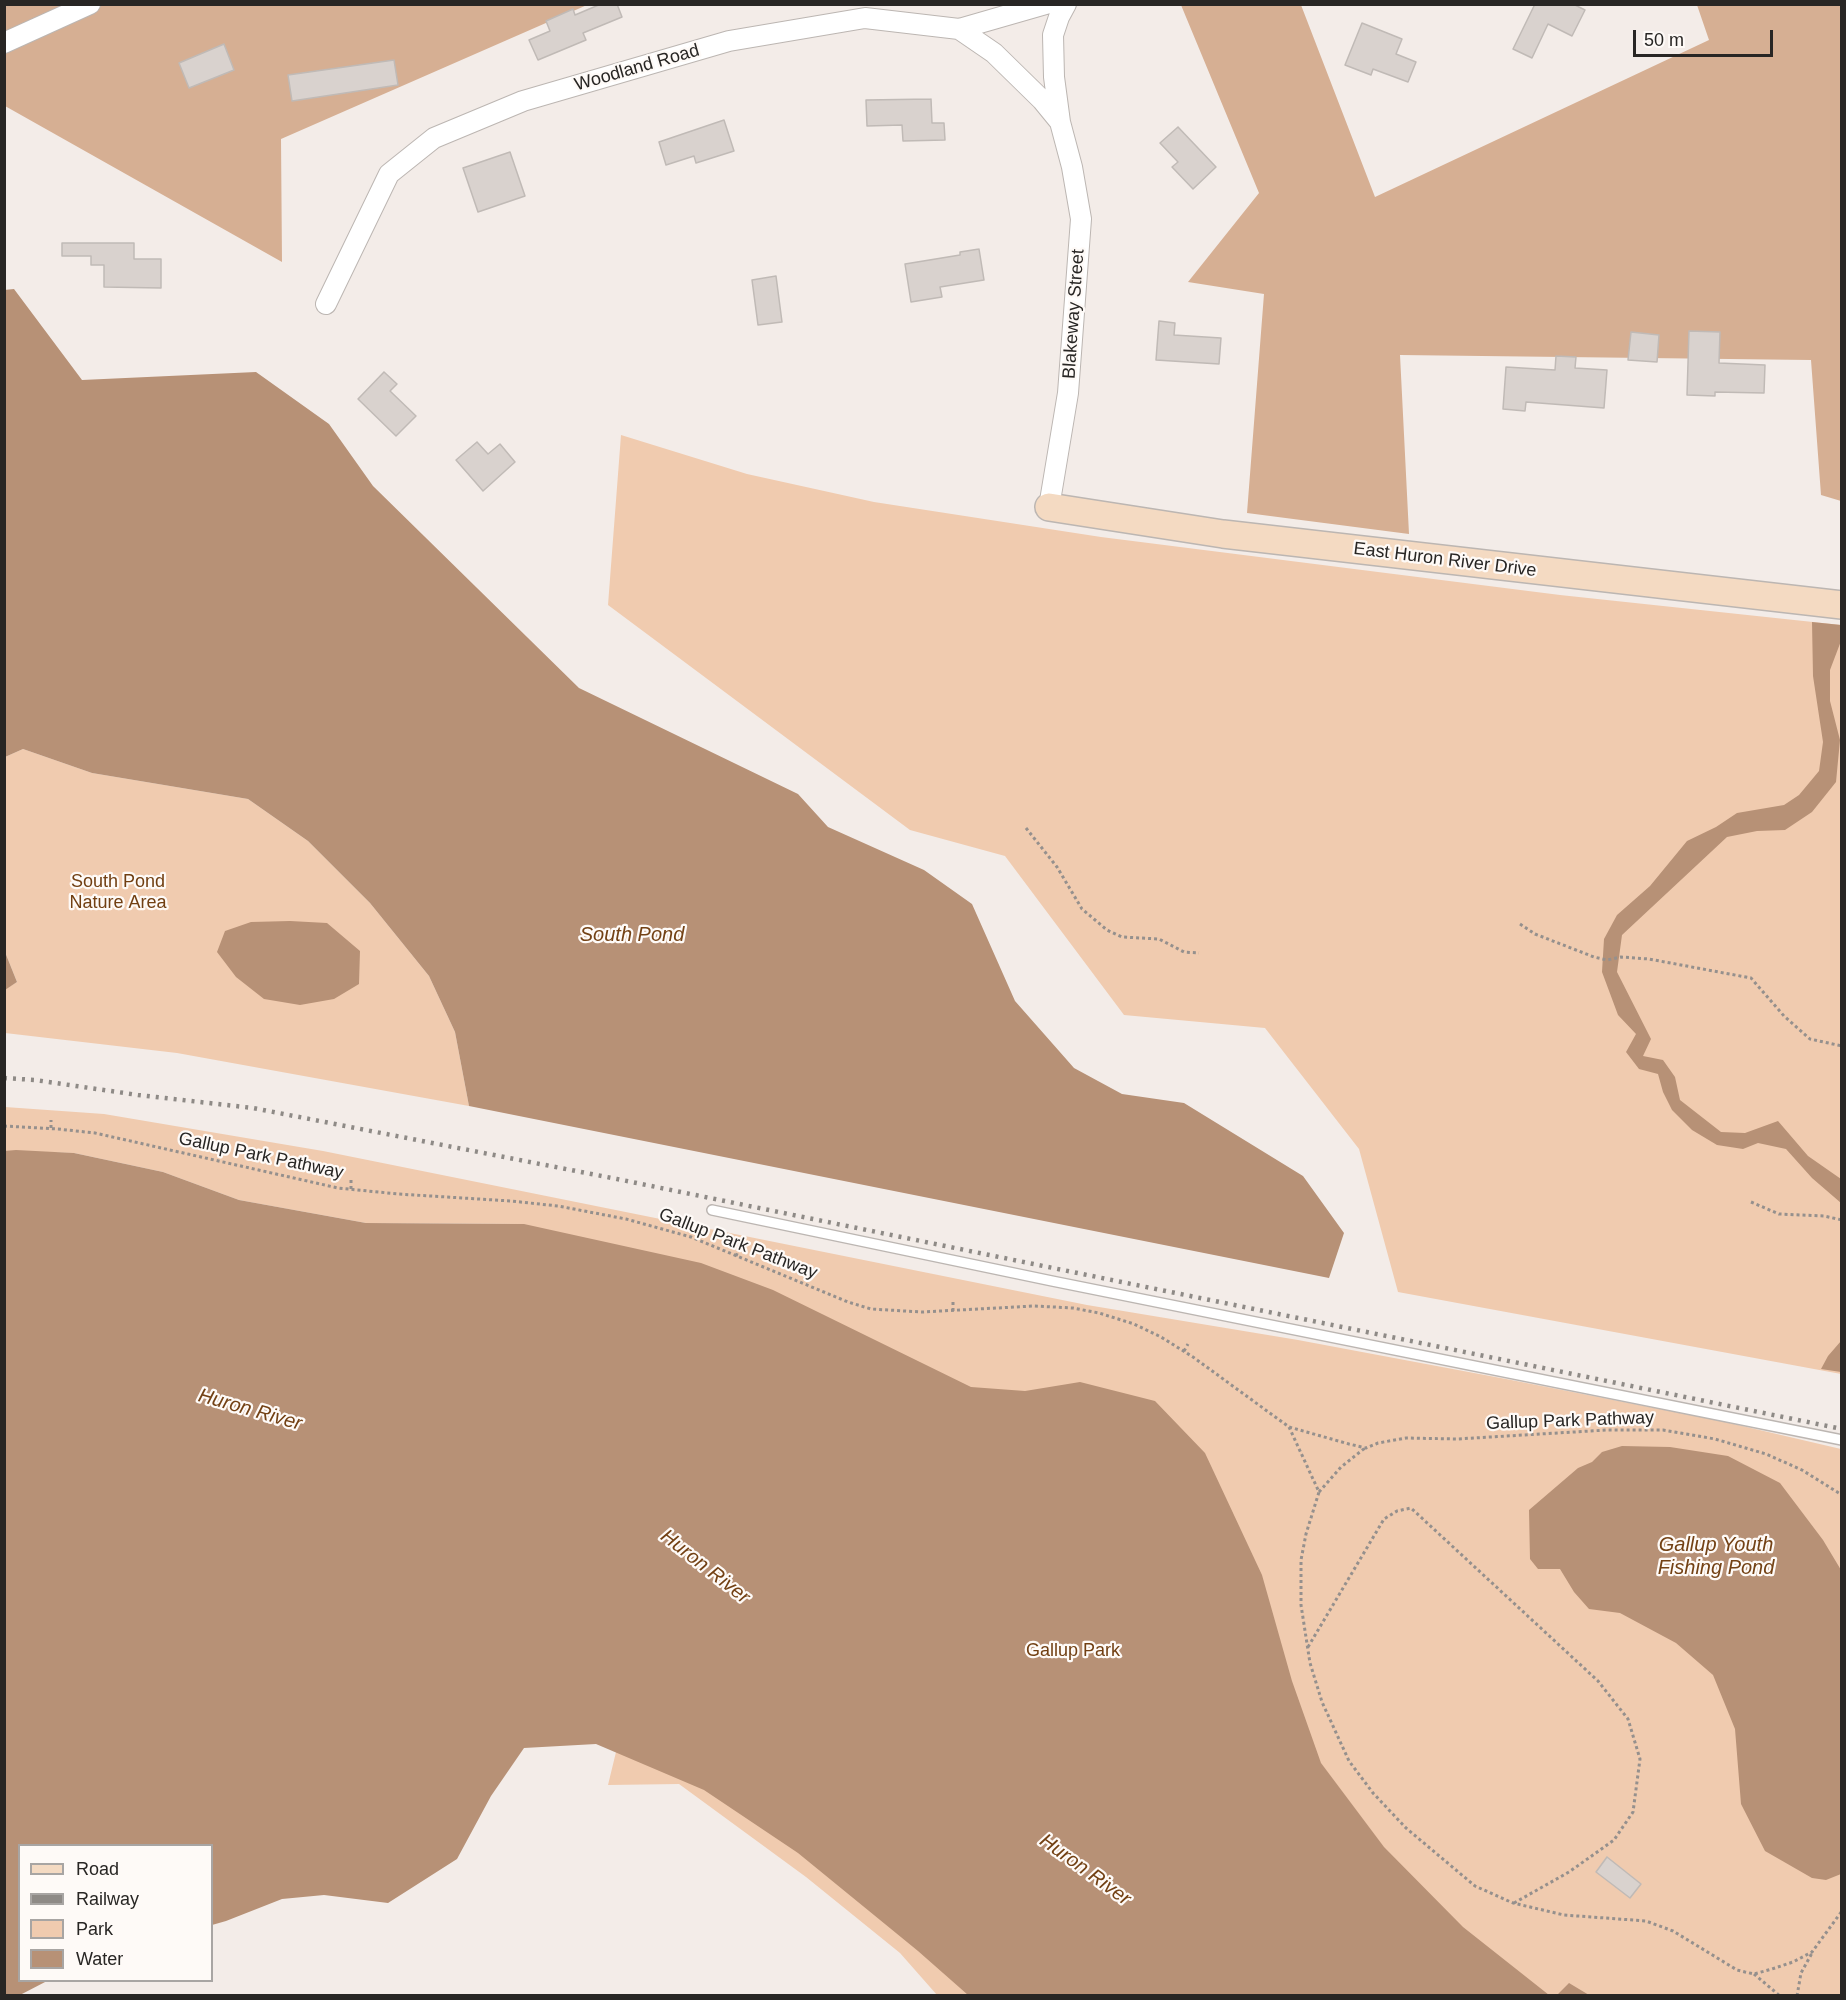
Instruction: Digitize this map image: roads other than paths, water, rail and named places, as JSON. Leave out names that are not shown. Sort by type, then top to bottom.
[{"type":"main road","name":"East Huron River Drive","points":[[1049,507],[1223,534],[1842,605]]},
{"type":"street","points":[[4,43],[90,4]]},
{"type":"street","name":"Woodland Road","points":[[326,304],[389,174],[434,138],[522,102],[729,41],[865,18],[959,29],[1046,4]]},
{"type":"street","name":"Blakeway Street","points":[[1049,507],[1068,393],[1081,219],[1072,167],[1060,122],[1054,77],[1053,35],[1066,4]]},
{"type":"street","name":"Blakeway Street","points":[[959,29],[994,52],[1042,100],[1060,122]]},
{"type":"lane","points":[[712,1210],[1842,1440]]},
{"type":"water","name":"South Pond","points":[[14,289],[82,380],[256,372],[329,424],[373,486],[579,688],[798,794],[828,827],[924,870],[972,904],[1015,1001],[1074,1068],[1122,1094],[1184,1103],[1303,1176],[1344,1233],[1329,1278],[469,1106],[455,1032],[429,976],[370,903],[308,841],[248,799],[92,773],[23,749],[5,757],[4,290]]},
{"type":"water","points":[[1812,622],[1841,625],[1841,641],[1830,670],[1830,701],[1840,740],[1836,782],[1812,812],[1785,830],[1757,831],[1727,837],[1622,935],[1617,972],[1651,1039],[1643,1056],[1663,1060],[1675,1077],[1680,1100],[1721,1132],[1745,1133],[1778,1121],[1808,1156],[1841,1179],[1841,1203],[1812,1178],[1786,1149],[1758,1143],[1743,1149],[1717,1145],[1692,1130],[1672,1110],[1663,1092],[1658,1074],[1639,1069],[1626,1052],[1636,1034],[1618,1015],[1602,972],[1604,939],[1617,915],[1650,886],[1687,841],[1716,827],[1737,813],[1784,805],[1799,795],[1819,771],[1823,742],[1813,676]]},
{"type":"water","points":[[251,922],[327,923],[360,951],[359,984],[334,999],[300,1005],[264,999],[236,977],[217,952],[225,931]]},
{"type":"water","points":[[5,952],[17,982],[4,990]]},
{"type":"water","name":"Huron River","points":[[4,1151],[74,1153],[163,1172],[239,1200],[366,1223],[524,1224],[701,1263],[773,1290],[971,1387],[1025,1391],[1080,1382],[1155,1401],[1205,1453],[1262,1575],[1292,1681],[1321,1763],[1384,1847],[1463,1927],[1549,1995],[968,1995],[798,1853],[704,1790],[596,1744],[524,1748],[491,1796],[457,1859],[388,1903],[324,1895],[282,1899],[213,1925],[213,1844],[18,1844],[18,1982],[45,1982],[20,1995],[5,1995]]},
{"type":"water","points":[[1841,1341],[1841,1372],[1821,1369],[1828,1356]]},
{"type":"water","name":"Gallup Youth Fishing Pond","points":[[1622,1446],[1670,1447],[1728,1456],[1780,1483],[1823,1540],[1841,1570],[1841,1874],[1826,1880],[1812,1878],[1765,1851],[1741,1804],[1735,1729],[1713,1675],[1676,1643],[1620,1613],[1589,1609],[1574,1592],[1560,1569],[1538,1569],[1530,1559],[1529,1510],[1578,1468],[1592,1462],[1602,1452]]},
{"type":"water","points":[[1569,1983],[1589,1995],[1557,1995]]},
{"type":"railway","points":[[4,1078],[253,1108],[617,1179],[1842,1429]]},
{"type":"park label","name":"South Pond Nature Area","points":[[118,892]]},
{"type":"park label","name":"Gallup Park","points":[[1073,1651]]}]
